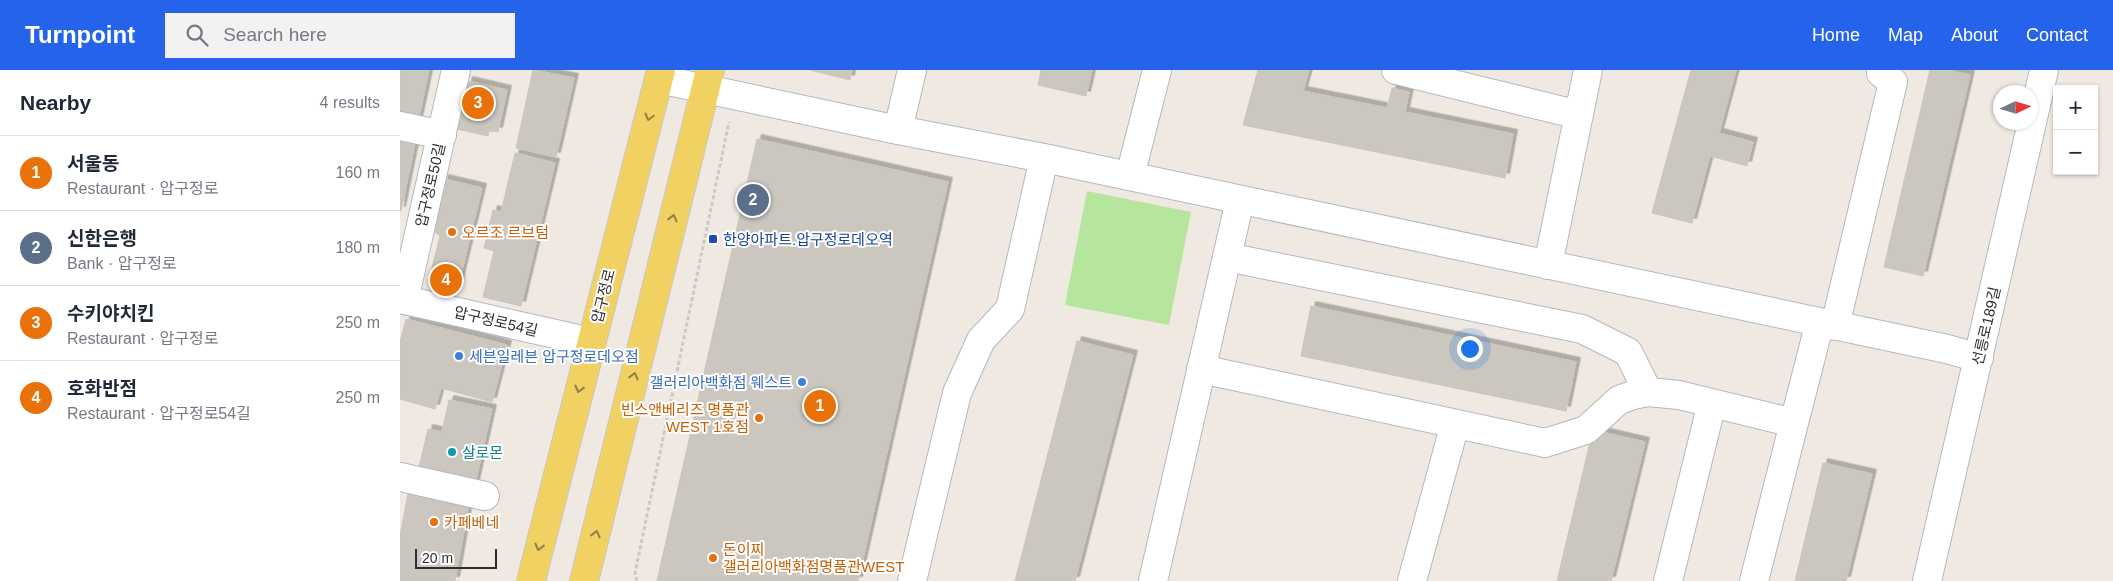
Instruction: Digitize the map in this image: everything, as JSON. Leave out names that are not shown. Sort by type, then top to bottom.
[{"type":"main road","name":"압구정로","points":[[531,581],[660,74]]},
{"type":"main road","points":[[584,581],[707,79]]},
{"type":"street","name":"압구정로50길","points":[[402,300],[456,70]]},
{"type":"street","points":[[898,130],[912,70]]},
{"type":"street","points":[[1130,176],[1157,70]]},
{"type":"street","points":[[1396,70],[1579,115]]},
{"type":"street","points":[[1548,265],[1588,70]]},
{"type":"street","name":"선릉로189길","points":[[1927,581],[2044,70]]},
{"type":"street","points":[[1754,581],[1794,423],[1827,324],[1893,82],[1876,71]]},
{"type":"street","points":[[660,74],[707,79],[735,95],[898,130],[1130,176],[1947,349],[1979,358]]},
{"type":"street","points":[[400,126],[442,135]]},
{"type":"street","points":[[912,581],[957,393],[981,340],[1010,309],[1044,158]]},
{"type":"street","points":[[1153,581],[1240,200]]},
{"type":"street","points":[[1227,258],[1582,329],[1628,352],[1648,392]]},
{"type":"street","name":"압구정로54길","points":[[402,300],[591,342]]},
{"type":"street","points":[[1201,368],[1545,443],[1586,430],[1619,400],[1648,392],[1712,403],[1794,423]]},
{"type":"street","points":[[1668,581],[1712,403]]},
{"type":"street","points":[[1412,581],[1455,424]]},
{"type":"street","points":[[400,477],[485,496]]},
{"type":"path","points":[[637,581],[635,572],[735,95]]},
{"type":"green space","points":[[1087,191],[1191,212],[1169,325],[1065,305]]},
{"type":"building","points":[[400,70],[429,70],[417,126],[400,122]]},
{"type":"building","points":[[533,70],[574,78],[556,157],[516,148]]},
{"type":"building","points":[[810,70],[852,70],[850,80]]},
{"type":"building","points":[[1041,70],[1092,70],[1086,96],[1038,85]]},
{"type":"building","points":[[1258,70],[1309,70],[1303,91],[1387,108],[1392,88],[1409,92],[1405,112],[1513,134],[1505,178],[1243,125]]},
{"type":"building","points":[[1691,70],[1736,70],[1719,133],[1753,142],[1747,166],[1710,156],[1692,223],[1652,213]]},
{"type":"building","points":[[1930,70],[1947,70],[1970,75],[1923,276],[1884,267]]},
{"type":"building","points":[[468,81],[507,90],[498,132],[489,130],[488,136],[457,129]]},
{"type":"building","name":"갤러리아백화점 웨스트","points":[[757,139],[948,182],[858,581],[657,581]]},
{"type":"building","points":[[400,140],[415,143],[401,211],[400,211]]},
{"type":"building","points":[[515,153],[555,163],[521,306],[483,297],[494,251],[484,248],[493,210],[501,212]]},
{"type":"building","points":[[444,179],[482,188],[458,287],[429,280],[440,236],[432,230]]},
{"type":"building","points":[[1311,306],[1576,362],[1566,411],[1301,356]]},
{"type":"building","points":[[406,319],[507,345],[492,402],[441,388],[435,409],[400,399],[400,342]]},
{"type":"building","points":[[1077,341],[1133,355],[1075,581],[1015,581]]},
{"type":"building","name":"살로몬","points":[[449,400],[492,409],[475,484],[418,472],[428,429],[442,432]]},
{"type":"building","points":[[1593,430],[1645,442],[1611,581],[1557,581]]},
{"type":"building","points":[[1823,463],[1872,474],[1846,581],[1795,581]]},
{"type":"building","name":"카페베네","points":[[409,488],[444,494],[443,503],[468,508],[455,581],[400,581],[400,536]]},
{"type":"place","name":"수키야치킨","points":[[478,103]]},
{"type":"place","name":"신한은행","points":[[753,200]]},
{"type":"place","name":"오르조 르브텀","points":[[452,232]]},
{"type":"place","name":"한양아파트.압구정로데오역","points":[[713,239]]},
{"type":"place","name":"호화반점","points":[[446,280]]},
{"type":"place","name":"세븐일레븐 압구정로데오점","points":[[459,356]]},
{"type":"place","name":"갤러리아백화점 웨스트","points":[[802,382]]},
{"type":"place","name":"서울동","points":[[820,406]]},
{"type":"place","name":"빈스앤베리즈 명품관 WEST 1호점","points":[[759,418]]},
{"type":"place","name":"살로몬","points":[[452,452]]},
{"type":"place","name":"카페베네","points":[[434,522]]},
{"type":"place","name":"돈이찌 갤러리아백화점명품관WEST","points":[[713,558]]}]
